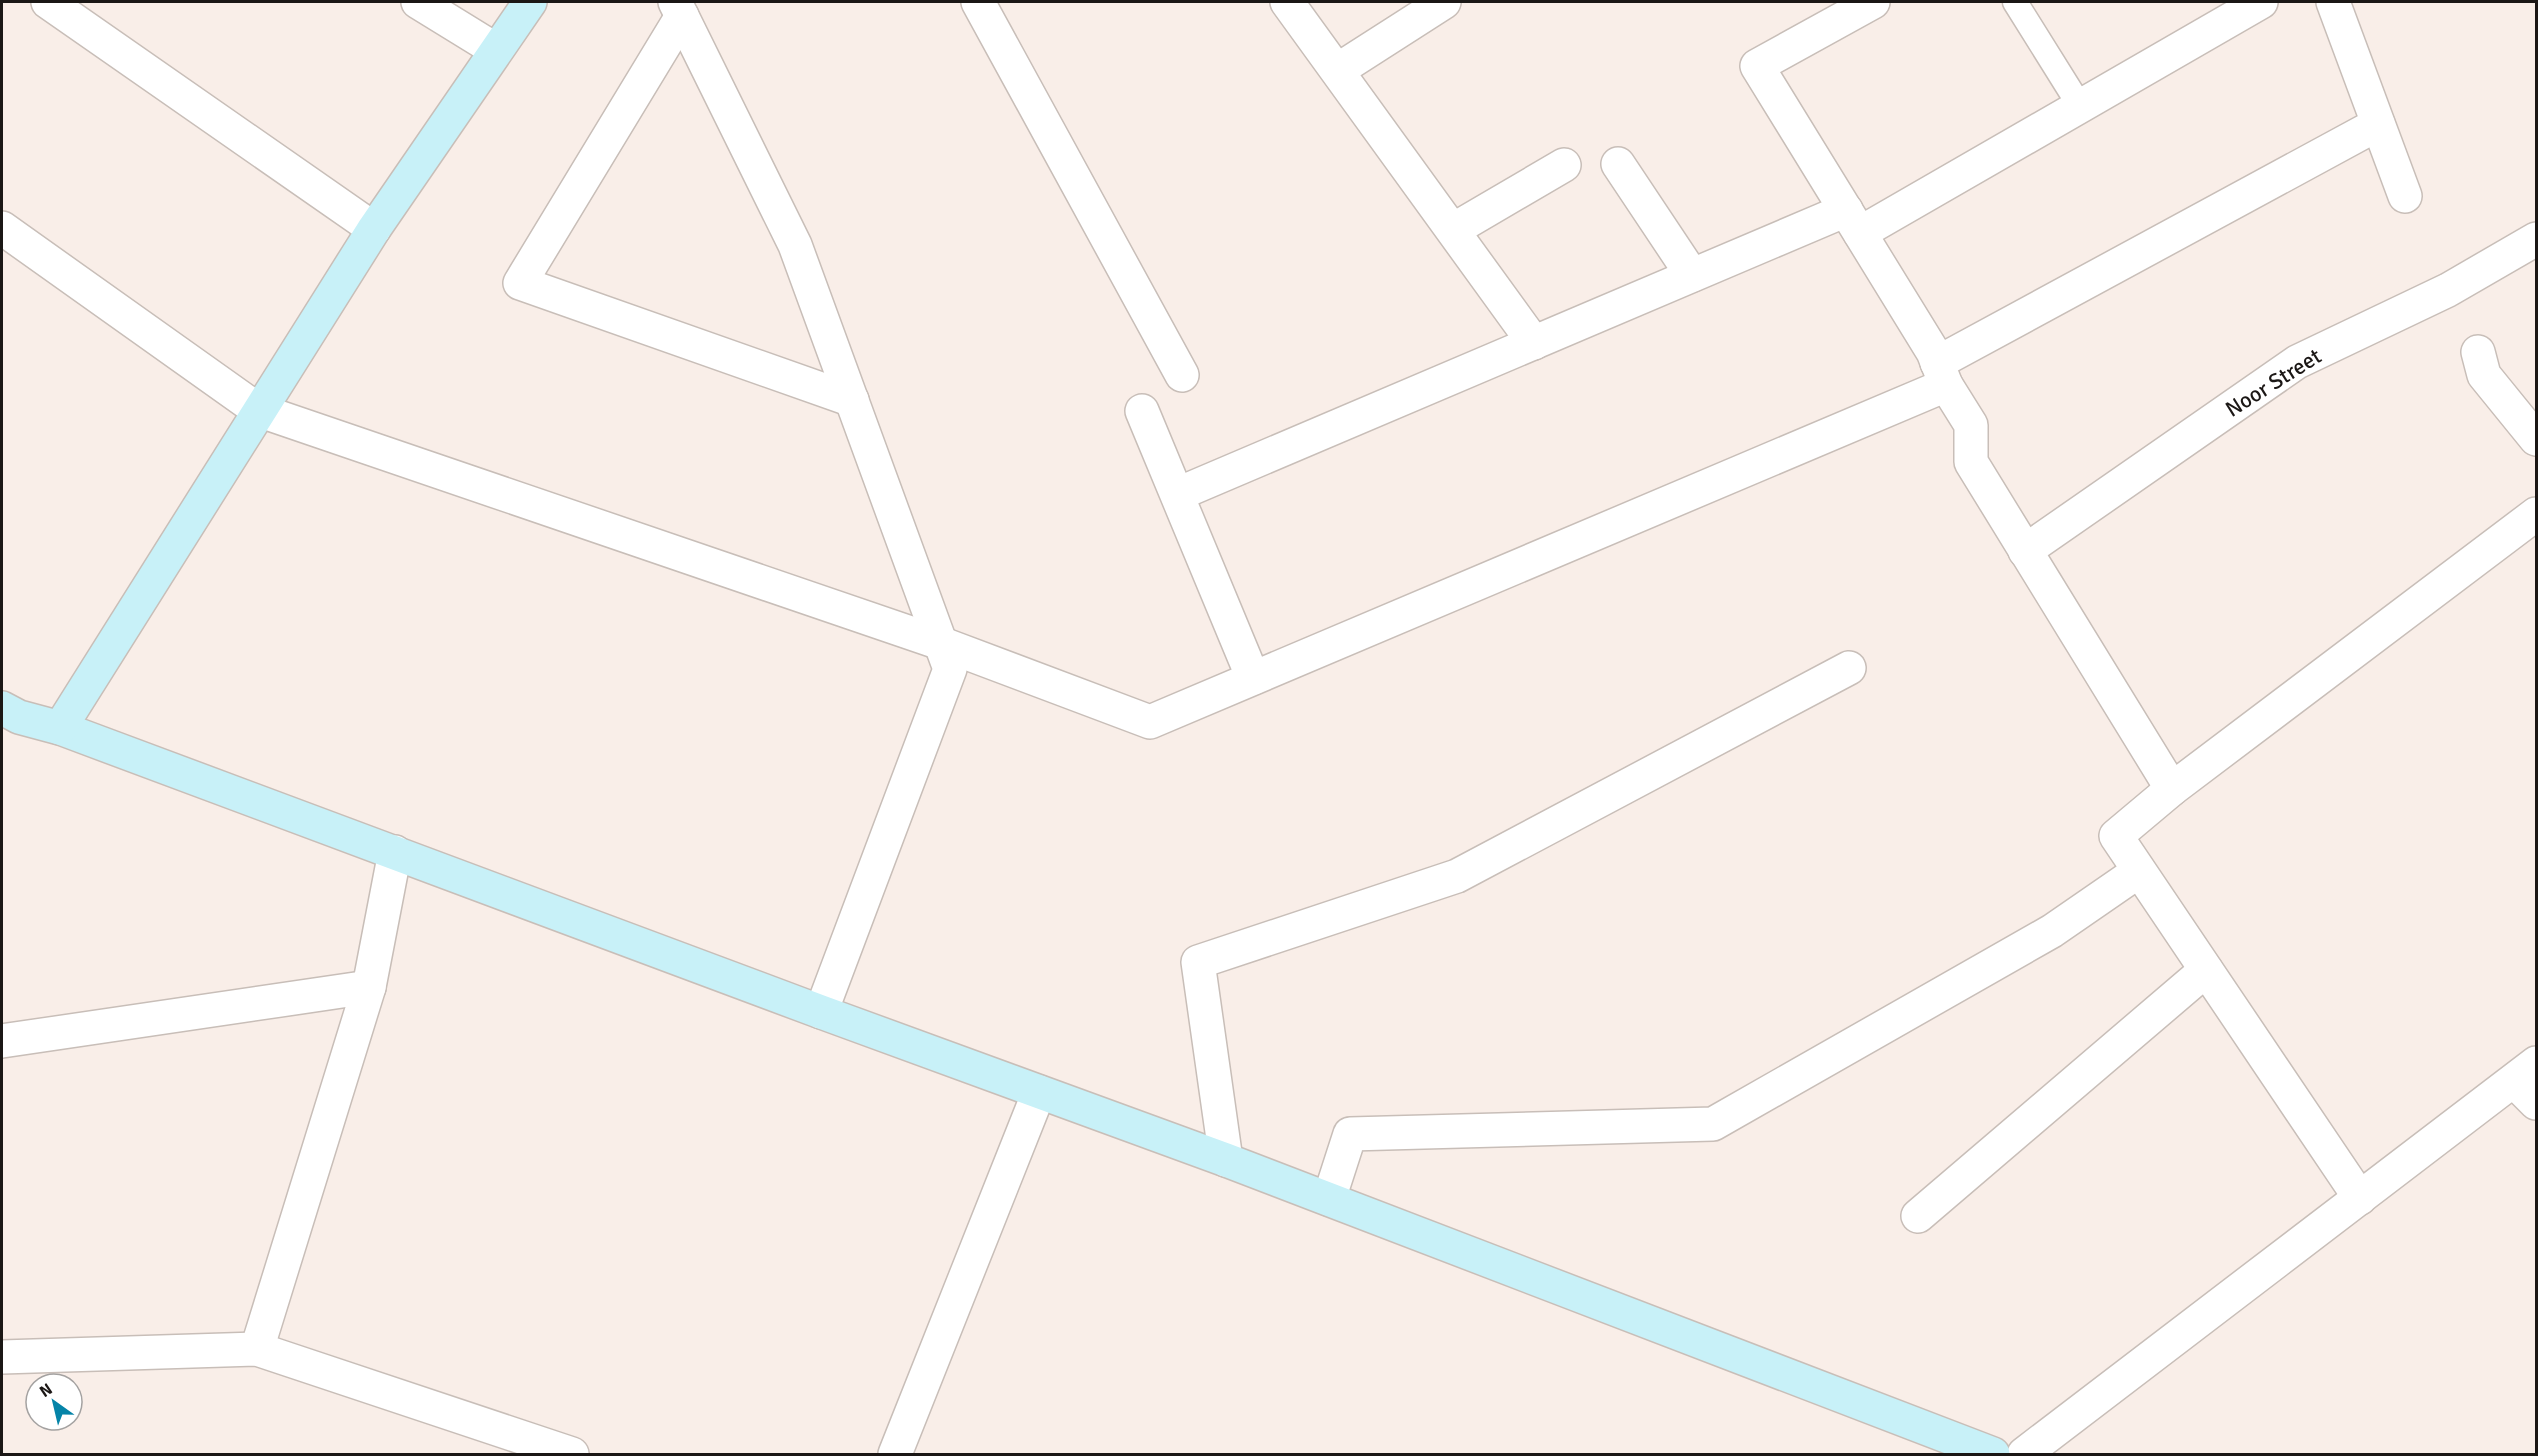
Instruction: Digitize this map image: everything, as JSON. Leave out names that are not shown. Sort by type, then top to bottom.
[{"type":"street","points":[[48,2],[374,229]]},
{"type":"street","points":[[418,2],[496,50]]},
{"type":"street","points":[[60,728],[374,229],[530,2]]},
{"type":"street","points":[[978,2],[1182,375]]},
{"type":"street","points":[[1287,2],[1534,343]]},
{"type":"street","points":[[1338,70],[1444,2]]},
{"type":"street","points":[[1872,2],[1757,66],[1933,352],[1941,374],[1971,425],[1971,462],[2172,789]]},
{"type":"street","points":[[1178,494],[1692,275],[1853,222],[2080,106],[2261,2]]},
{"type":"street","points":[[2333,2],[2405,196]]},
{"type":"street","points":[[678,9],[520,283],[852,400]]},
{"type":"street","points":[[678,9],[795,245],[950,669],[821,1012]]},
{"type":"street","points":[[2,228],[258,410],[940,643],[1150,722],[1941,374],[2378,124]]},
{"type":"street","points":[[1618,164],[1692,275]]},
{"type":"street","points":[[1453,230],[1564,165]]},
{"type":"street","name":"Noor Street","points":[[2025,551],[2297,362],[2448,290],[2536,239]]},
{"type":"street","points":[[2478,352],[2484,375],[2536,440]]},
{"type":"street","points":[[1142,411],[1253,678]]},
{"type":"street","points":[[2360,1198],[2115,836],[2172,789],[2536,514]]},
{"type":"street","points":[[1226,1160],[1198,962],[1457,876],[1848,668]]},
{"type":"street","points":[[2,708],[19,717],[60,728],[821,1012],[1226,1160],[1993,1455]]},
{"type":"street","points":[[257,1349],[369,987],[395,852]]},
{"type":"street","points":[[1329,1199],[1350,1134],[1713,1124],[2052,931],[2139,871]]},
{"type":"street","points":[[1918,1216],[2206,970]]},
{"type":"street","points":[[2,1041],[369,987]]},
{"type":"street","points":[[2024,1455],[2360,1198],[2529,1082]]},
{"type":"street","points":[[895,1455],[1039,1092]]},
{"type":"street","points":[[2,1358],[257,1349],[572,1454]]},
{"type":"lane","points":[[2015,2],[2080,106]]}]
